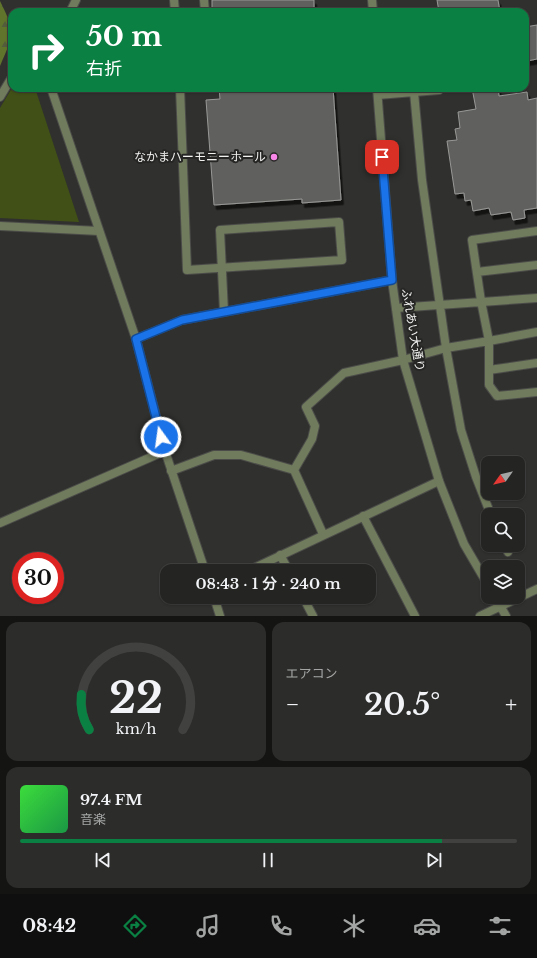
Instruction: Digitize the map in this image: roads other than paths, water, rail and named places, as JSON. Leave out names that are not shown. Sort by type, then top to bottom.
[{"type":"street","points":[[0,97],[8,84]]},
{"type":"street","points":[[51,92],[136,339],[165,451],[203,564]]},
{"type":"street","points":[[180,92],[187,270],[222,268],[342,260],[340,222],[220,230],[222,268],[224,312]]},
{"type":"street","name":"ふれあい大通り","points":[[377,92],[392,280],[404,360],[439,481],[464,544],[481,573]]},
{"type":"street","points":[[414,92],[422,180],[446,348],[461,430],[476,478],[488,508]]},
{"type":"street","points":[[0,226],[99,231]]},
{"type":"street","points":[[537,231],[472,240],[481,301],[489,341],[489,385],[497,396],[537,392]]},
{"type":"street","points":[[477,272],[537,265]]},
{"type":"street","points":[[136,339],[182,320],[392,280]]},
{"type":"street","points":[[396,308],[537,298]]},
{"type":"street","points":[[294,470],[312,439],[315,426],[306,407],[344,373],[404,360],[446,348],[537,332]]},
{"type":"street","points":[[489,370],[537,363]]},
{"type":"street","points":[[0,523],[165,451]]},
{"type":"street","points":[[171,470],[214,456],[241,455],[294,470],[323,534]]},
{"type":"street","points":[[262,564],[323,534],[439,481]]},
{"type":"street","points":[[363,516],[415,616]]},
{"type":"street","points":[[280,555],[285,564]]},
{"type":"street","points":[[480,616],[537,589]]},
{"type":"street","points":[[216,604],[220,616]]},
{"type":"street","points":[[307,604],[314,616]]},
{"type":"street","points":[[500,606],[506,616]]},
{"type":"place","name":"なかまハーモニーホール","points":[[274,157]]}]
